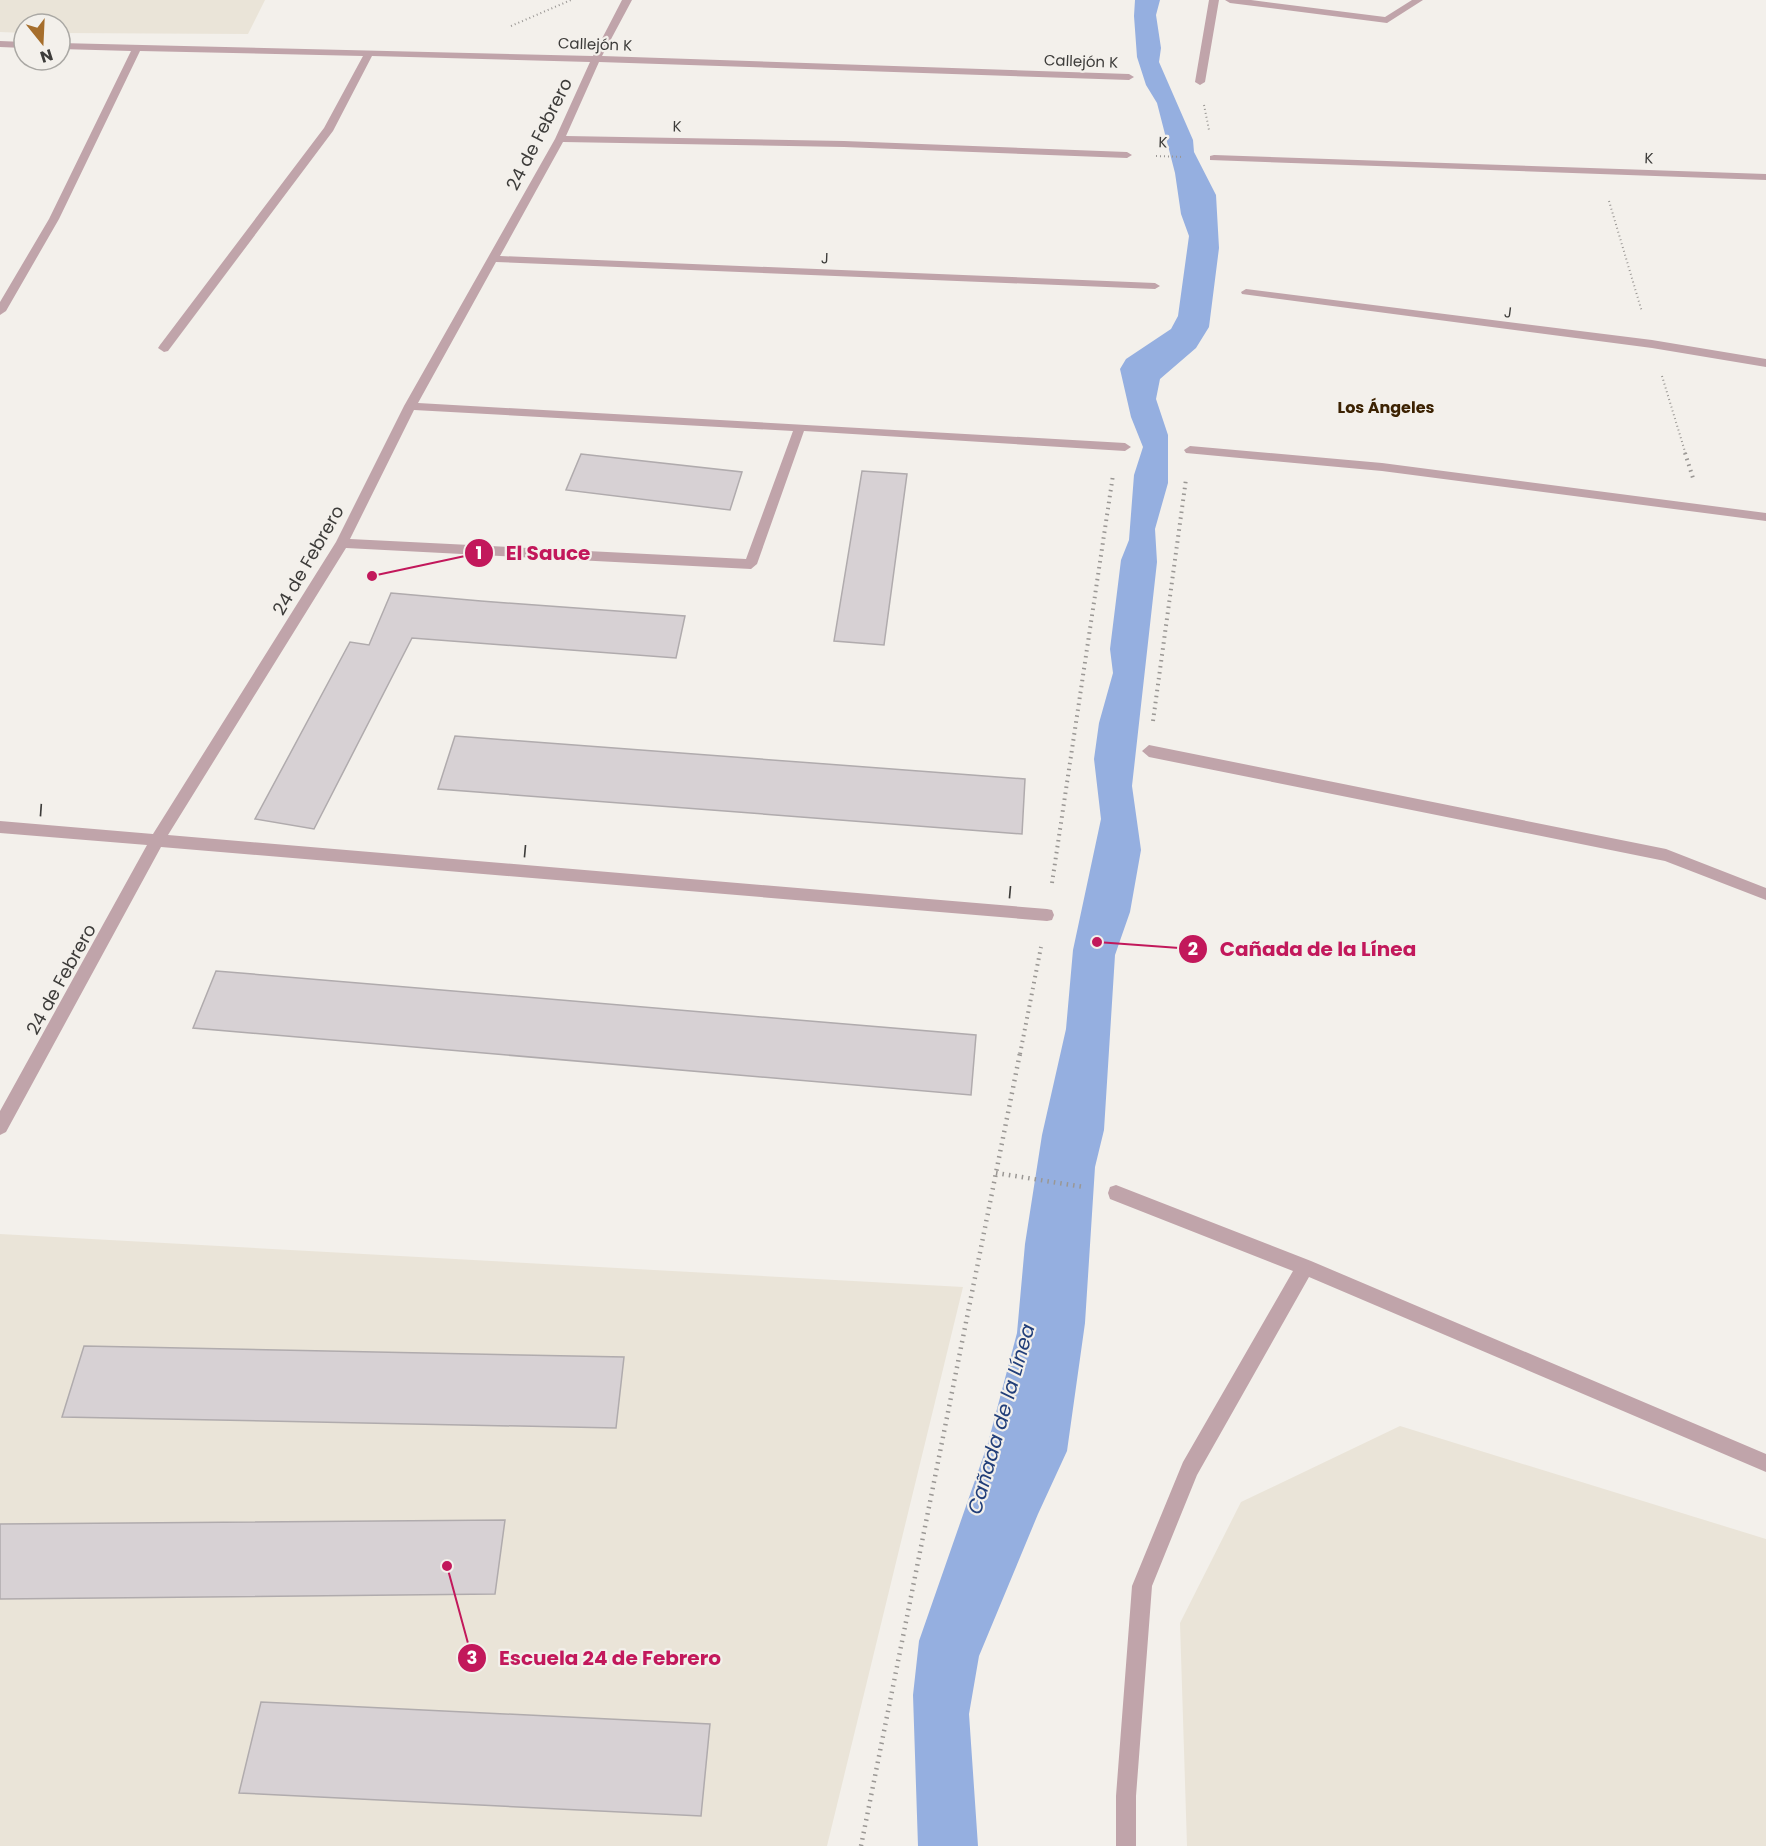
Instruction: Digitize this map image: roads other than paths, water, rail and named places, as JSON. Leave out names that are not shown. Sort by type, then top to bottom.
[{"type":"street","name":"24 de Febrero","points":[[0,1127],[158,839],[342,543],[410,406],[560,139],[596,59],[627,0]]},
{"type":"street","points":[[1200,82],[1214,0]]},
{"type":"street","points":[[1230,0],[1387,20],[1418,0]]},
{"type":"street","name":"Callejón K","points":[[72,46],[596,59],[1129,77]]},
{"type":"street","points":[[0,311],[54,219],[137,48]]},
{"type":"street","points":[[164,348],[329,129],[369,53]]},
{"type":"street","name":"K","points":[[560,139],[844,144],[1127,155]]},
{"type":"street","name":"K","points":[[1214,158],[1766,177]]},
{"type":"street","name":"J","points":[[494,259],[1155,286]]},
{"type":"street","name":"J","points":[[1246,292],[1652,344],[1766,363]]},
{"type":"street","points":[[410,406],[800,427],[1121,448]]},
{"type":"street","points":[[342,543],[751,564],[800,427]]},
{"type":"street","points":[[1190,450],[1382,467],[1766,517]]},
{"type":"street","points":[[1149,751],[1666,855],[1766,894]]},
{"type":"street","name":"I","points":[[0,827],[1047,915]]},
{"type":"street","points":[[1116,1193],[1305,1267],[1766,1463]]},
{"type":"street","points":[[1126,1846],[1126,1796],[1142,1586],[1190,1469],[1305,1267]]},
{"type":"water","points":[[1135,0],[1160,0],[1156,15],[1161,48],[1159,62],[1193,140],[1194,152],[1216,195],[1219,248],[1209,327],[1196,348],[1160,379],[1156,399],[1168,435],[1168,483],[1155,529],[1157,562],[1132,786],[1141,850],[1130,912],[1115,955],[1104,1130],[1095,1167],[1085,1323],[1067,1451],[979,1656],[969,1714],[978,1846],[918,1846],[913,1695],[919,1641],[988,1443],[1017,1333],[1025,1244],[1042,1135],[1066,1029],[1073,950],[1101,819],[1094,759],[1099,723],[1113,673],[1110,649],[1121,560],[1129,540],[1134,475],[1143,447],[1131,417],[1120,369],[1126,359],[1171,329],[1178,316],[1189,236],[1181,214],[1175,173],[1157,103],[1146,85],[1137,57]]},
{"type":"place","name":"El Sauce","points":[[372,576]]},
{"type":"place","name":"Cañada de la Línea","points":[[1097,942]]},
{"type":"place","name":"Escuela 24 de Febrero","points":[[447,1566]]},
{"type":"district","name":"Los Ángeles","points":[[1386,407]]}]
